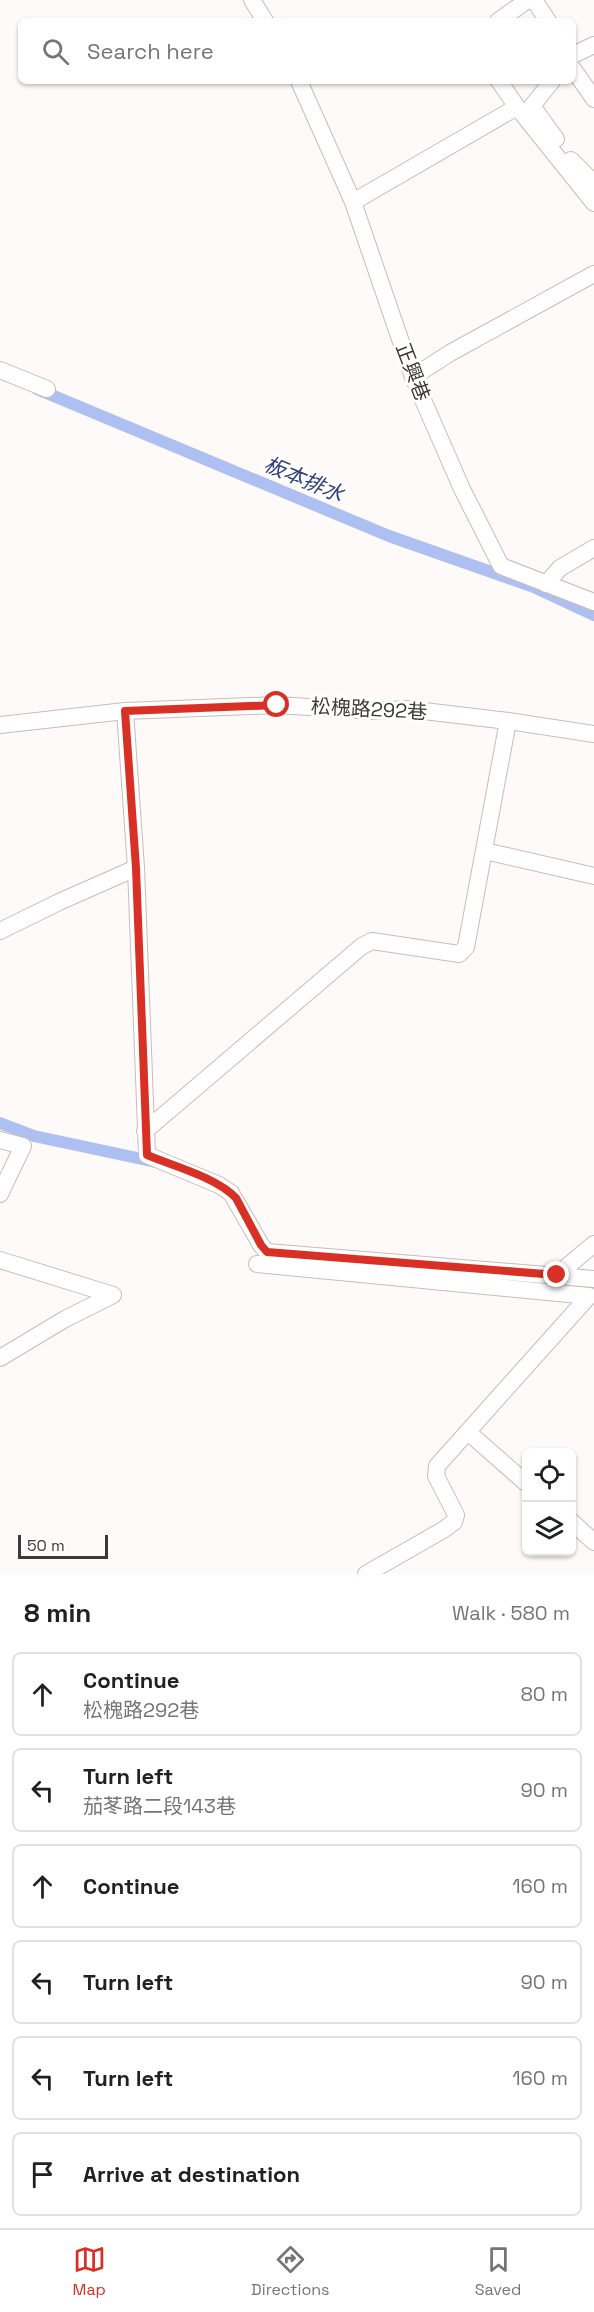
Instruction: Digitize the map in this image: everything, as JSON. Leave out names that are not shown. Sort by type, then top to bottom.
[{"type":"street","points":[[252,0],[263,18]]},
{"type":"street","points":[[502,18],[528,0]]},
{"type":"street","points":[[534,0],[546,18]]},
{"type":"street","points":[[576,54],[594,45]]},
{"type":"street","points":[[576,73],[594,99]]},
{"type":"street","name":"正興巷","points":[[299,84],[353,201],[412,377],[462,489],[501,566],[594,602]]},
{"type":"street","points":[[501,84],[594,203]]},
{"type":"street","points":[[550,84],[532,106],[569,158],[594,183]]},
{"type":"street","points":[[353,201],[517,107]]},
{"type":"street","points":[[412,377],[450,353],[594,274]]},
{"type":"street","points":[[0,370],[46,389]]},
{"type":"street","points":[[546,584],[560,568],[594,548]]},
{"type":"street","name":"松槐路292巷","points":[[0,725],[125,711],[277,705],[372,711],[407,709],[594,734]]},
{"type":"street","points":[[125,711],[136,868],[147,1155],[219,1185],[231,1193],[267,1252],[594,1279]]},
{"type":"street","points":[[146,1131],[363,946],[372,941],[459,954],[466,948],[508,721]]},
{"type":"street","points":[[485,851],[594,876]]},
{"type":"street","points":[[0,931],[136,868]]},
{"type":"street","points":[[0,1140],[22,1146],[0,1194]]},
{"type":"street","points":[[555,1293],[557,1275],[594,1244]]},
{"type":"street","points":[[0,1260],[113,1295],[65,1319],[0,1358]]},
{"type":"street","points":[[257,1264],[589,1296],[469,1433],[437,1466],[436,1476],[456,1515],[454,1522],[366,1574]]},
{"type":"street","points":[[469,1433],[522,1479]]},
{"type":"street","points":[[576,1526],[594,1542]]},
{"type":"waterway","name":"板本排水","points":[[37,389],[389,536],[534,587],[594,615]]},
{"type":"waterway","points":[[0,1123],[34,1136],[156,1162]]},
{"type":"waterway","points":[[530,1282],[587,1287]]},
{"type":"route","points":[[277,705],[125,711],[136,868],[147,1155],[225,1188],[236,1198],[267,1252],[557,1275]]}]
